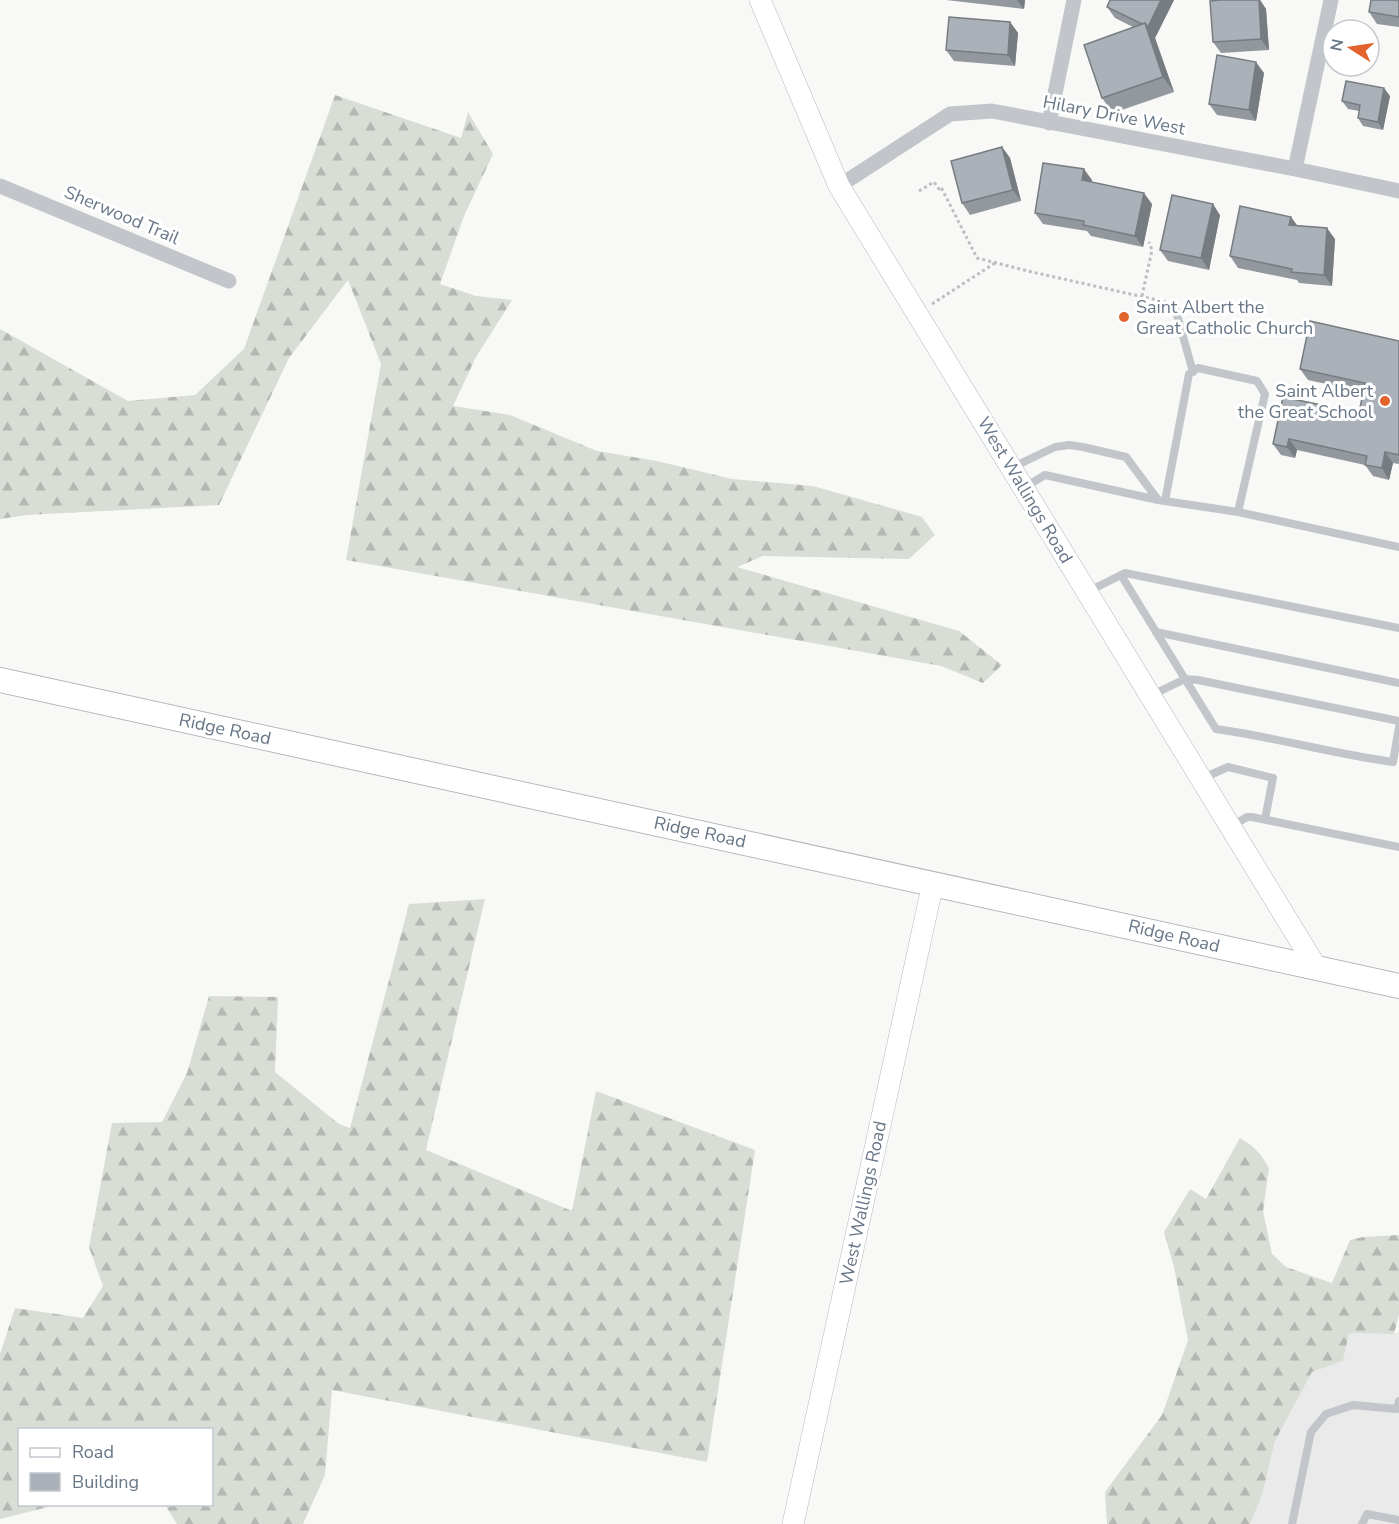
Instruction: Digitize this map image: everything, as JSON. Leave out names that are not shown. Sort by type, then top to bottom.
[{"type":"main road","name":"Ridge Road","points":[[0,680],[1399,986]]},
{"type":"street","name":"West Wallings Road","points":[[760,0],[839,186],[1316,968]]},
{"type":"street","points":[[1049,123],[1074,0]]},
{"type":"street","points":[[1295,169],[1331,0]]},
{"type":"street","name":"Hilary Drive West","points":[[839,186],[950,114],[992,111],[1399,191]]},
{"type":"street","name":"Sherwood Trail","points":[[0,186],[229,281]]},
{"type":"street","name":"West Wallings Road","points":[[793,1524],[933,883]]},
{"type":"lane","points":[[1174,304],[1193,372]]},
{"type":"lane","points":[[1162,500],[1189,374],[1198,368],[1257,381],[1265,394],[1238,512]]},
{"type":"lane","points":[[1011,468],[1055,447],[1069,445],[1083,447],[1126,458],[1162,500]]},
{"type":"lane","points":[[1024,488],[1045,475],[1162,500],[1238,512],[1399,547]]},
{"type":"lane","points":[[1087,592],[1125,573],[1399,628]]},
{"type":"lane","points":[[1121,575],[1216,729],[1250,734],[1347,756],[1393,762],[1399,727]]},
{"type":"lane","points":[[1156,632],[1399,683]]},
{"type":"lane","points":[[1150,696],[1185,679],[1198,680],[1276,694],[1399,721]]},
{"type":"lane","points":[[1201,779],[1224,767],[1251,771],[1273,778],[1265,819]]},
{"type":"lane","points":[[1230,827],[1247,817],[1265,819],[1399,847]]},
{"type":"lane","points":[[1292,1524],[1311,1432],[1326,1414],[1353,1405],[1398,1407]]},
{"type":"lane","points":[[1362,1524],[1367,1514],[1399,1520]]},
{"type":"path","points":[[919,191],[934,182],[939,189],[941,187],[977,258],[1174,304]]},
{"type":"path","points":[[1142,296],[1152,250],[1149,242]]},
{"type":"path","points":[[932,304],[995,263]]},
{"type":"shaded area","points":[[1399,1332],[1399,1524],[1250,1524],[1262,1495],[1275,1441],[1312,1372],[1343,1361],[1349,1333],[1394,1334]]},
{"type":"green space","points":[[335,95],[461,138],[468,112],[493,154],[464,216],[440,284],[476,296],[512,300],[476,357],[453,406],[510,415],[597,451],[657,461],[732,479],[813,486],[922,517],[935,535],[909,559],[763,556],[737,567],[959,631],[1002,665],[983,683],[941,666],[346,560],[381,364],[348,280],[289,358],[219,505],[27,515],[0,519],[0,329],[128,401],[195,395],[244,349]]},
{"type":"green space","points":[[485,899],[426,1150],[572,1211],[596,1091],[755,1150],[707,1462],[332,1390],[325,1475],[303,1524],[177,1524],[166,1506],[213,1506],[213,1428],[18,1428],[18,1506],[52,1506],[0,1519],[0,1354],[15,1308],[83,1318],[103,1286],[89,1247],[112,1123],[162,1122],[187,1073],[209,996],[278,997],[275,1072],[339,1124],[350,1128],[409,904]]},
{"type":"green space","points":[[1240,1138],[1261,1155],[1269,1168],[1263,1211],[1272,1254],[1286,1267],[1332,1283],[1350,1240],[1399,1235],[1399,1314],[1394,1334],[1349,1333],[1343,1361],[1312,1372],[1275,1441],[1262,1495],[1250,1524],[1107,1524],[1105,1492],[1162,1415],[1188,1340],[1174,1267],[1164,1232],[1190,1189],[1206,1199]]},
{"type":"building","points":[[1110,0],[1161,0],[1148,27],[1145,23],[1142,24],[1107,7]]},
{"type":"building","points":[[1259,0],[1261,39],[1213,42],[1210,1]]},
{"type":"building","points":[[1371,0],[1399,0],[1399,17],[1369,12]]},
{"type":"building","points":[[949,17],[1010,22],[1008,55],[946,50]]},
{"type":"building","points":[[1145,23],[1163,77],[1102,98],[1084,45]]},
{"type":"building","points":[[1217,55],[1256,62],[1249,110],[1209,104]]},
{"type":"building","points":[[1346,81],[1384,88],[1378,122],[1358,118],[1360,105],[1342,101]]},
{"type":"building","points":[[1002,147],[1013,190],[962,203],[951,161]]},
{"type":"building","points":[[1043,163],[1084,169],[1082,180],[1144,193],[1135,236],[1083,225],[1084,221],[1035,213]]},
{"type":"building","points":[[1172,195],[1213,204],[1201,258],[1160,250]]},
{"type":"building","points":[[1240,206],[1291,217],[1289,225],[1327,228],[1324,275],[1291,272],[1292,269],[1230,256]]},
{"type":"building","name":"Saint Albert the Great School","points":[[1310,321],[1399,341],[1399,455],[1385,452],[1382,468],[1365,465],[1367,456],[1289,439],[1287,447],[1273,444],[1283,397],[1359,413],[1365,383],[1300,369]]},
{"type":"place","name":"Saint Albert the Great Catholic Church","points":[[1124,317]]},
{"type":"place","name":"Saint Albert the Great School","points":[[1385,401]]}]
